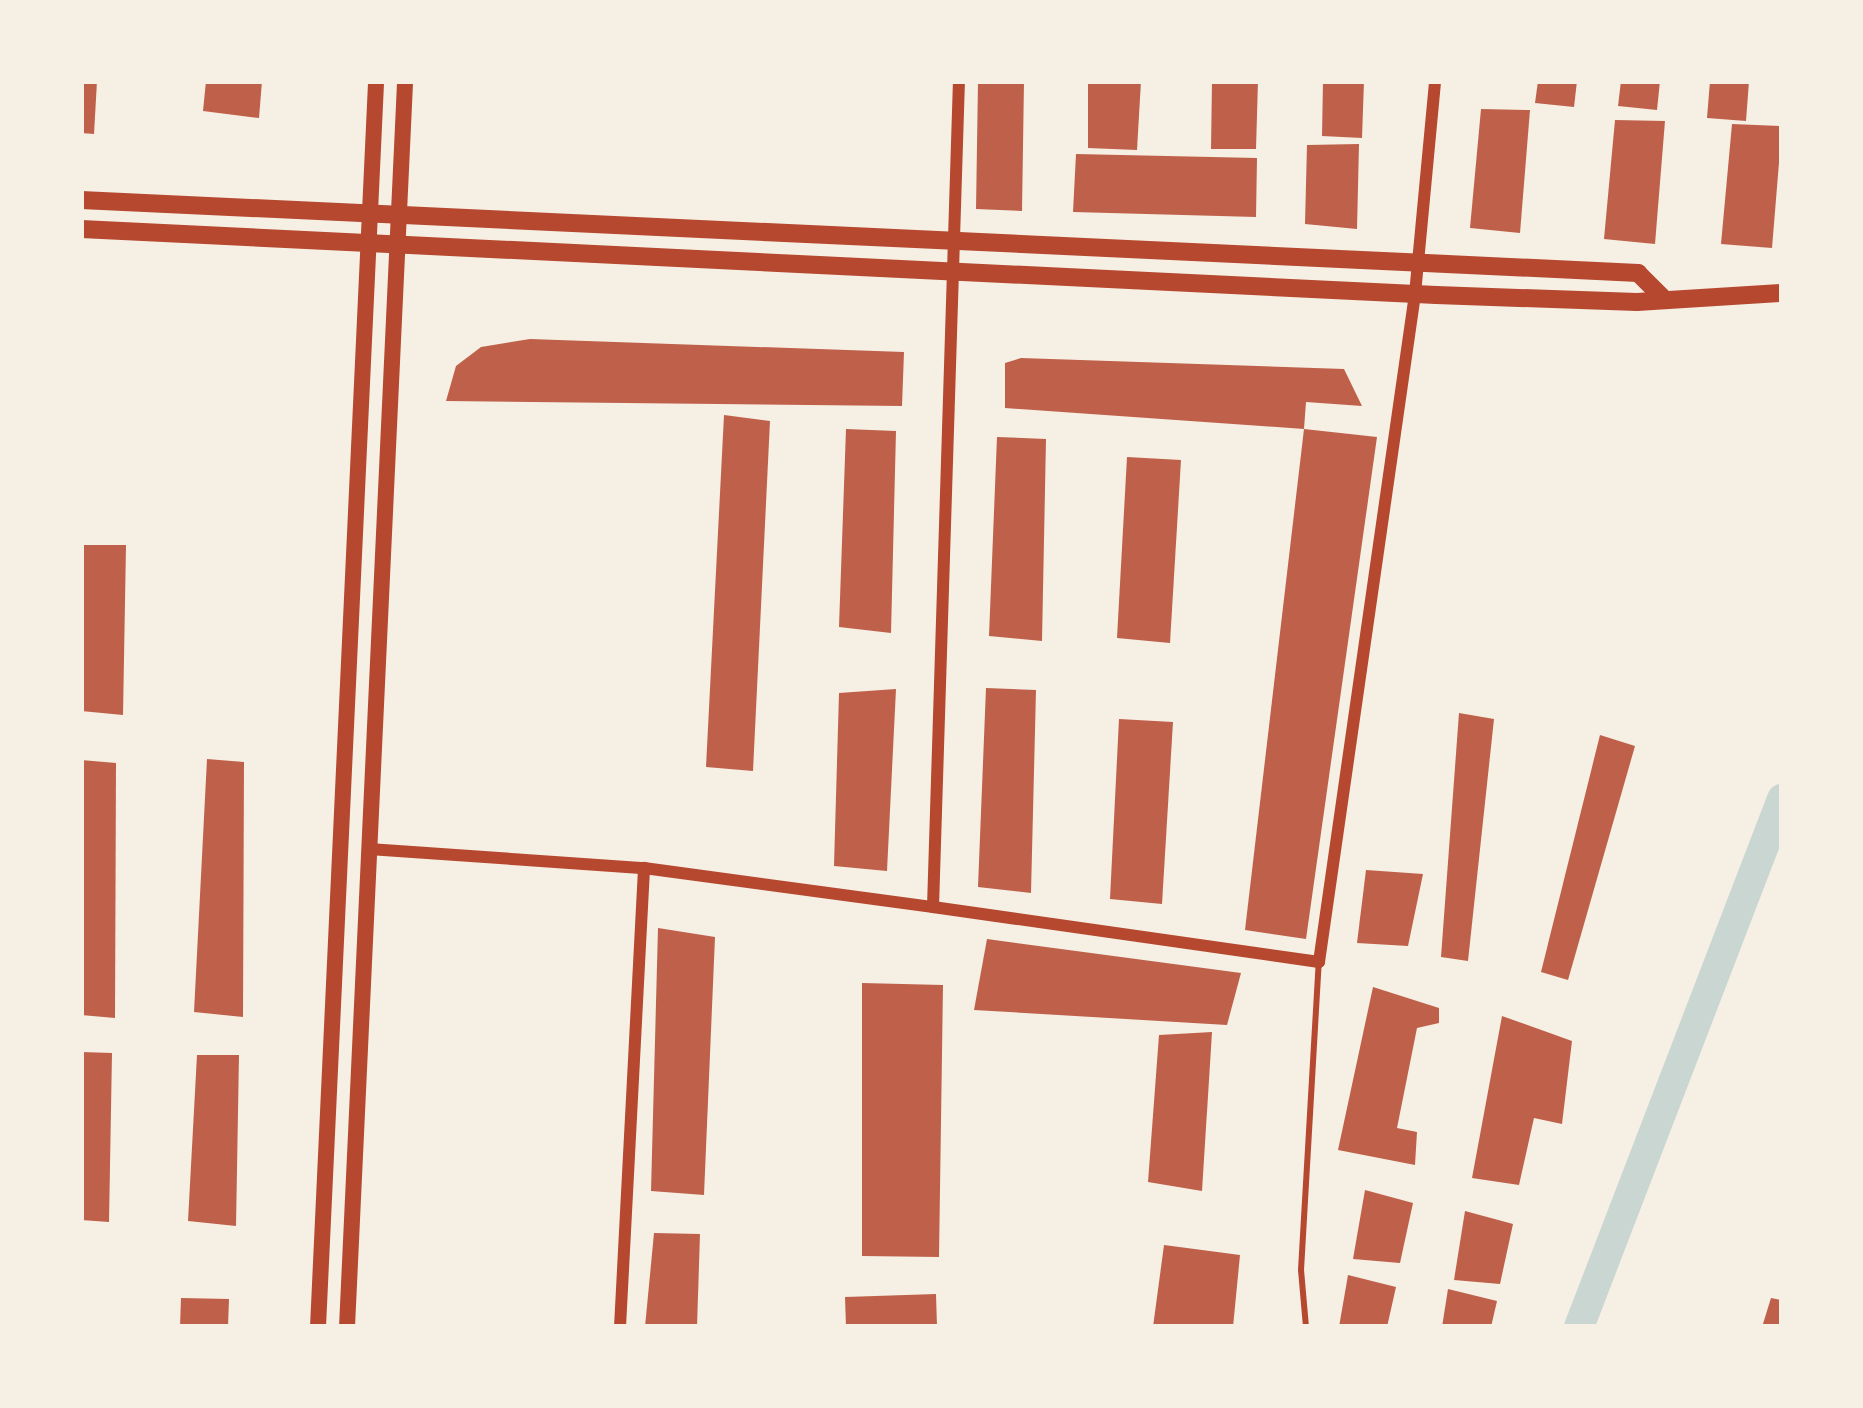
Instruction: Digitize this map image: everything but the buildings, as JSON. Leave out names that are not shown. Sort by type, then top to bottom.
[{"type":"main road","points":[[81,200],[1638,273],[1664,299]]},
{"type":"main road","points":[[81,229],[1415,294],[1664,299],[1782,293]]},
{"type":"street","points":[[318,1327],[376,81]]},
{"type":"street","points":[[347,1327],[405,81]]},
{"type":"street","points":[[933,907],[958,81]]},
{"type":"street","points":[[369,849],[644,868],[1319,962],[1415,294],[1435,81]]},
{"type":"street","points":[[620,1327],[644,868]]},
{"type":"lane","points":[[1306,1327],[1301,1270],[1319,962]]},
{"type":"waterway","points":[[1579,1327],[1782,799]]}]
